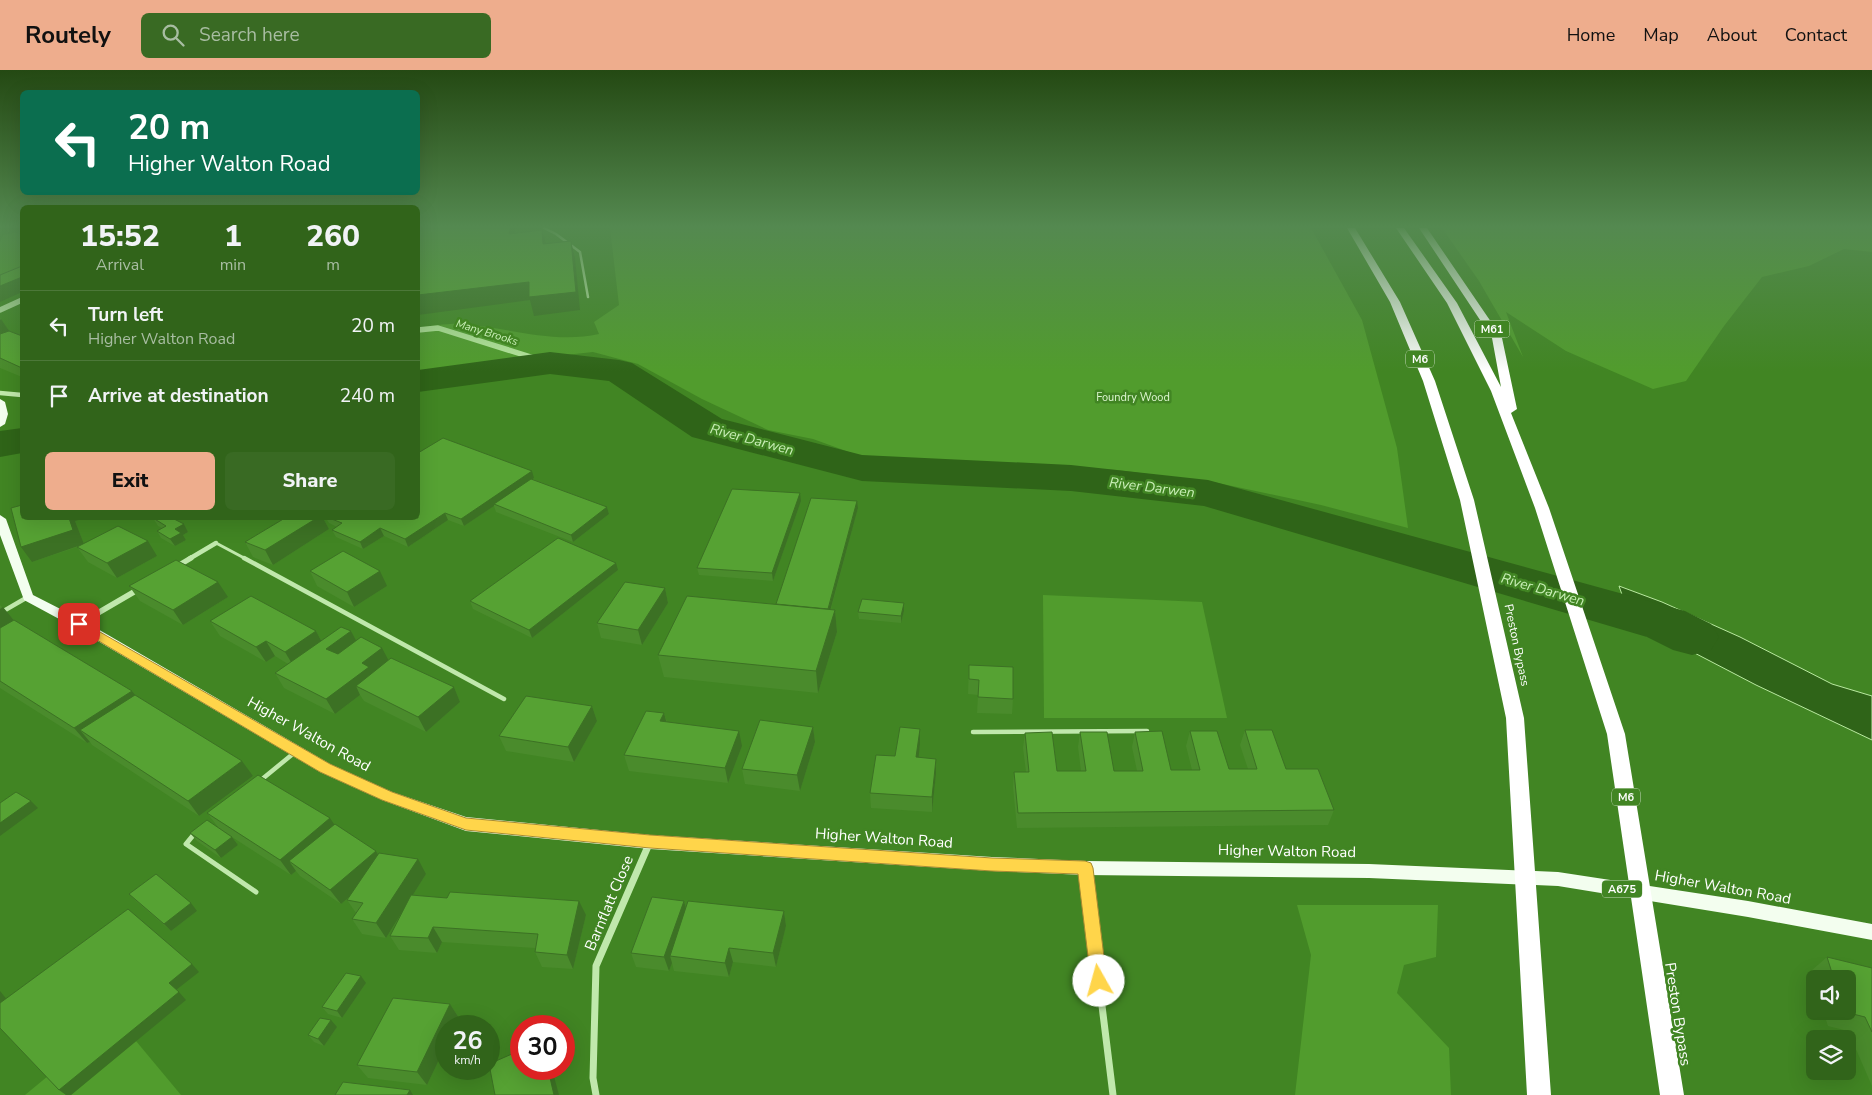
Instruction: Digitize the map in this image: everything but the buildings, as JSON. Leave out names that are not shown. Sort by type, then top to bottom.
[{"type":"highway","name":"Preston Bypass","points":[[1379,276],[1395,302],[1429,381],[1467,500],[1515,718],[1538,1095]]},
{"type":"highway","name":"M6","points":[[1433,276],[1452,303],[1496,391],[1518,447]]},
{"type":"highway","name":"M61","points":[[1455,276],[1497,338],[1518,447]]},
{"type":"highway","name":"Preston Bypass","points":[[1518,447],[1542,508],[1616,734],[1672,1095]]},
{"type":"main road","points":[[0,402],[1,419]]},
{"type":"main road","points":[[0,519],[28,597]]},
{"type":"main road","name":"Higher Walton Road","points":[[28,597],[79,624],[325,768],[387,796],[466,824],[650,842],[992,864],[1085,868],[1369,871],[1558,879],[1748,909],[1872,932]]},
{"type":"street","points":[[0,310],[20,301]]},
{"type":"street","points":[[0,393],[20,395]]},
{"type":"street","points":[[173,568],[216,544]]},
{"type":"street","points":[[79,624],[147,584]]},
{"type":"street","name":"Barnflatt Close","points":[[596,1095],[593,1078],[596,966],[650,842]]},
{"type":"street","points":[[1085,868],[1113,1095]]},
{"type":"lane","points":[[584,276],[588,297]]},
{"type":"lane","points":[[216,544],[504,699]]},
{"type":"lane","points":[[0,613],[28,597]]},
{"type":"lane","points":[[972,732],[1147,730]]},
{"type":"lane","points":[[258,782],[296,751]]},
{"type":"lane","points":[[199,830],[186,844],[256,892]]},
{"type":"green space","name":"Foundry Wood","points":[[616,276],[1338,276],[1362,320],[1397,448],[1408,528],[1321,505],[1218,483],[1117,470],[860,456],[813,439],[768,430],[702,399],[638,364],[593,352],[420,371],[420,328],[458,324],[548,336],[582,337],[599,334],[594,322],[619,305]]},
{"type":"green space","points":[[1475,276],[1767,276],[1762,277],[1724,326],[1686,381],[1653,389],[1566,351],[1506,312],[1523,357]]},
{"type":"green space","points":[[1043,595],[1202,602],[1227,718],[1044,718]]},
{"type":"green space","points":[[1297,905],[1438,905],[1436,957],[1404,965],[1397,993],[1449,1048],[1451,1095],[1295,1095],[1311,955]]},
{"type":"green space","points":[[136,1041],[181,1095],[71,1095]]},
{"type":"green space","points":[[48,1076],[66,1095],[25,1095]]},
{"type":"shaded area","name":"River Darwen","points":[[1619,586],[1662,602],[1740,637],[1832,684],[1872,696],[1872,740],[1756,685],[1685,648],[1635,632]]},
{"type":"waterway","name":"Many Brooks","points":[[420,330],[438,328],[550,363]]},
{"type":"waterway","name":"River Darwen","points":[[420,381],[550,363],[619,371],[707,428],[862,468],[1071,478],[1208,493],[1666,624],[1692,637]]},
{"type":"waterway","name":"River Darwen","points":[[0,444],[20,441]]},
{"type":"route","points":[[79,624],[325,768],[387,796],[466,824],[650,842],[992,864],[1085,868],[1099,981]]}]
